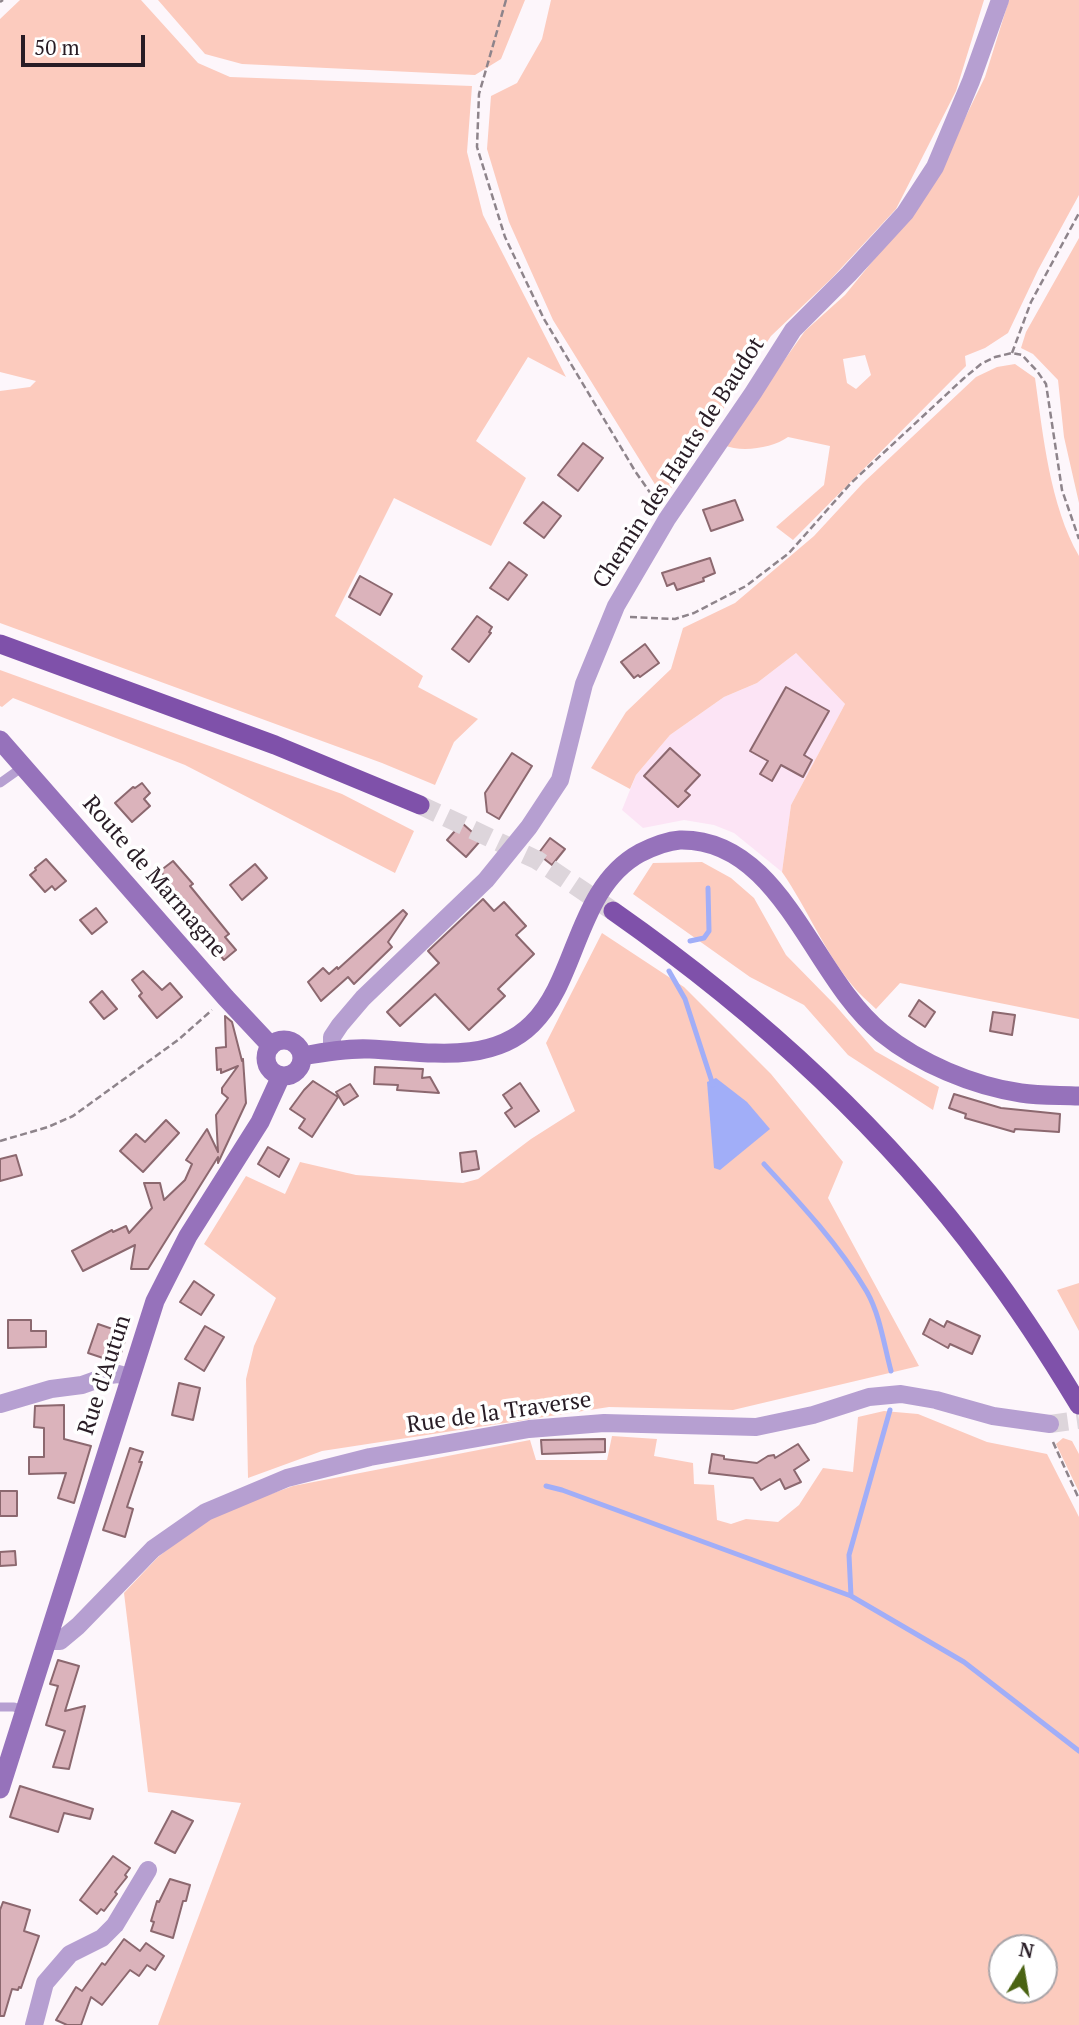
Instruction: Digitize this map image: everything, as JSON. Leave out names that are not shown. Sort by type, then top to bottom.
[{"type":"main road","points":[[0,644],[275,745],[420,805]]},
{"type":"main road","name":"Route de Marmagne","points":[[0,740],[271,1046]]},
{"type":"main road","points":[[302,1056],[367,1049],[451,1053],[479,1050],[508,1042],[532,1024],[547,1003],[606,884],[626,861],[654,846],[680,840],[717,845],[756,869],[786,905],[841,990],[880,1032],[921,1060],[969,1079],[1020,1093],[1079,1096]]},
{"type":"main road","points":[[614,911],[721,992],[793,1054],[864,1124],[926,1190],[985,1264],[1053,1362],[1079,1405]]},
{"type":"main road","points":[[287,1041],[297,1046],[302,1056],[296,1072],[286,1076],[271,1071],[266,1061],[271,1046],[276,1042],[287,1041]]},
{"type":"main road","name":"Rue d'Autun","points":[[0,1789],[155,1301],[188,1236],[260,1122],[281,1076]]},
{"type":"street","name":"Chemin des Hauts de Baudot","points":[[332,1051],[332,1037],[340,1025],[363,998],[486,880],[529,827],[560,780],[584,684],[613,615],[667,519],[793,330],[905,213],[935,166],[971,81],[1000,0]]},
{"type":"street","points":[[0,1404],[51,1389],[82,1385],[110,1375],[129,1377]]},
{"type":"street","name":"Rue de la Traverse","points":[[48,1641],[60,1641],[153,1549],[206,1512],[287,1478],[370,1457],[529,1429],[604,1423],[757,1427],[813,1415],[869,1397],[901,1394],[936,1400],[993,1416],[1047,1423]]},
{"type":"street","points":[[34,2025],[45,1983],[70,1954],[102,1938],[115,1925],[148,1870]]},
{"type":"lane","points":[[0,783],[24,766]]},
{"type":"lane","points":[[0,1707],[14,1707],[25,1711]]},
{"type":"path","points":[[506,0],[479,94],[477,148],[505,237],[544,319],[635,471],[667,519]]},
{"type":"path","points":[[1012,353],[1031,302],[1079,214]]},
{"type":"path","points":[[613,615],[653,620],[675,619],[694,613],[746,586],[789,553],[851,483],[963,379],[988,361],[1012,353],[1021,355],[1046,384],[1062,490],[1079,539]]},
{"type":"path","points":[[0,1141],[48,1127],[73,1116],[178,1040],[226,998]]},
{"type":"path","points":[[1047,1423],[1079,1499]]},
{"type":"shaded area","points":[[20,0],[141,0],[198,63],[230,77],[472,86],[467,152],[483,215],[566,377],[528,357],[476,441],[526,478],[491,546],[394,498],[335,616],[423,676],[418,687],[478,719],[454,742],[435,785],[382,763],[0,623],[0,391],[30,387],[36,381],[0,372],[0,19]]},
{"type":"shaded area","points":[[158,0],[525,0],[501,59],[475,75],[242,64],[205,54]]},
{"type":"shaded area","points":[[551,0],[984,0],[956,91],[896,209],[831,279],[771,336],[664,499],[553,320],[509,222],[487,149],[491,96],[517,83],[542,39]]},
{"type":"shaded area","points":[[1009,0],[1079,0],[1079,195],[1038,270],[1008,333],[985,348],[965,356],[966,366],[793,540],[776,527],[824,485],[830,446],[788,437],[757,448],[739,449],[724,445],[805,331],[845,295],[929,192],[985,77]],"holes":[[[865,355],[871,375],[856,389],[847,383],[843,359]]]},
{"type":"shaded area","points":[[1079,238],[1079,503],[1064,437],[1058,380],[1033,354],[1021,348],[1026,332]]},
{"type":"shaded area","points":[[1015,364],[1035,378],[1054,493],[1079,556],[1079,1019],[900,983],[876,1009],[842,972],[782,872],[791,805],[845,704],[796,653],[757,683],[724,697],[670,735],[636,775],[630,789],[591,768],[626,712],[671,669],[683,628],[735,603],[814,536],[863,483],[976,377],[997,367]]},
{"type":"shaded area","points":[[796,653],[845,704],[791,805],[782,872],[734,833],[714,825],[684,820],[643,828],[622,810],[636,775],[670,735],[724,697],[757,683]]},
{"type":"shaded area","points":[[0,670],[342,794],[414,831],[395,873],[185,765],[13,698],[0,706]]},
{"type":"shaded area","points":[[702,862],[731,878],[754,898],[786,955],[875,1051],[939,1087],[933,1110],[848,1055],[804,1005],[750,977],[633,894],[653,863]]},
{"type":"shaded area","points":[[602,933],[684,987],[771,1074],[843,1162],[828,1198],[919,1366],[733,1410],[609,1407],[322,1451],[248,1478],[246,1379],[254,1346],[276,1298],[204,1244],[246,1176],[285,1194],[300,1162],[356,1175],[463,1183],[478,1179],[531,1139],[575,1111],[546,1043]]},
{"type":"shaded area","points":[[1079,1283],[1079,1331],[1057,1290]]},
{"type":"shaded area","points":[[884,1411],[918,1414],[987,1442],[1047,1454],[1079,1517],[1079,2025],[158,2025],[241,1803],[148,1792],[124,1593],[158,1557],[205,1520],[293,1486],[530,1440],[536,1460],[607,1460],[612,1436],[657,1439],[654,1456],[693,1463],[694,1484],[714,1485],[717,1520],[731,1524],[746,1519],[778,1522],[799,1505],[823,1468],[853,1472],[858,1417]]},
{"type":"shaded area","points":[[1063,1438],[1072,1441],[1079,1454],[1079,1492],[1056,1444]]},
{"type":"water","points":[[716,1078],[747,1102],[770,1129],[720,1170],[714,1168],[707,1082]]},
{"type":"building","points":[[583,443],[603,458],[578,491],[558,475]]},
{"type":"building","points":[[735,500],[743,520],[711,531],[703,510]]},
{"type":"building","points":[[543,502],[561,516],[544,538],[524,523]]},
{"type":"building","points":[[710,558],[715,573],[703,578],[704,581],[677,590],[674,583],[667,586],[662,573]]},
{"type":"building","points":[[509,562],[527,575],[508,600],[490,588]]},
{"type":"building","points":[[360,576],[392,594],[380,615],[349,597]]},
{"type":"building","points":[[477,616],[492,627],[489,632],[491,633],[469,662],[452,649]]},
{"type":"building","points":[[645,644],[659,663],[640,677],[638,675],[634,678],[621,662]]},
{"type":"building","points":[[786,687],[829,711],[804,755],[812,760],[803,777],[781,765],[772,781],[760,774],[768,761],[750,751]]},
{"type":"building","points":[[670,748],[700,775],[685,791],[690,795],[678,807],[644,776]]},
{"type":"building","points":[[512,753],[532,766],[499,819],[487,812],[485,793]]},
{"type":"building","points":[[142,783],[150,793],[144,799],[150,806],[132,822],[115,803],[133,787]]},
{"type":"building","points":[[462,823],[481,840],[466,857],[447,840]]},
{"type":"building","points":[[550,838],[565,849],[552,865],[538,854]]},
{"type":"building","points":[[46,859],[66,881],[55,890],[52,886],[45,892],[30,875]]},
{"type":"building","points":[[173,861],[229,934],[225,937],[236,950],[224,960],[162,883],[167,879],[160,871]]},
{"type":"building","points":[[255,864],[267,878],[242,900],[230,885]]},
{"type":"building","points":[[483,899],[494,911],[504,902],[526,926],[516,935],[534,954],[498,989],[505,996],[469,1030],[435,994],[400,1026],[387,1012],[439,963],[428,951]]},
{"type":"building","points":[[96,908],[107,922],[92,934],[80,920]]},
{"type":"building","points":[[403,910],[407,914],[388,942],[392,947],[354,984],[348,977],[321,1001],[308,982],[323,968],[329,974],[337,967],[338,969]]},
{"type":"building","points":[[143,971],[162,990],[170,983],[182,997],[157,1018],[139,996],[142,993],[132,980]]},
{"type":"building","points":[[102,991],[117,1009],[104,1019],[90,1002]]},
{"type":"building","points":[[919,1000],[935,1012],[925,1027],[909,1016]]},
{"type":"building","points":[[993,1012],[1015,1015],[1012,1035],[990,1031]]},
{"type":"building","points":[[225,1016],[232,1022],[242,1061],[243,1059],[246,1103],[218,1163],[218,1157],[148,1269],[131,1269],[135,1245],[83,1271],[72,1251],[112,1230],[113,1232],[126,1226],[129,1233],[152,1208],[144,1183],[160,1183],[164,1200],[185,1180],[192,1164],[186,1160],[207,1129],[218,1152],[216,1115],[228,1098],[222,1093],[222,1088],[238,1066],[221,1073],[221,1069],[217,1070],[216,1048],[226,1047]]},
{"type":"building","points":[[375,1067],[423,1069],[422,1078],[430,1077],[439,1093],[397,1090],[398,1085],[374,1084]]},
{"type":"building","points":[[313,1081],[338,1097],[312,1137],[299,1128],[305,1119],[290,1109]]},
{"type":"building","points":[[520,1083],[539,1111],[515,1127],[505,1113],[512,1108],[503,1095]]},
{"type":"building","points":[[350,1084],[358,1096],[344,1105],[336,1092]]},
{"type":"building","points":[[954,1094],[1001,1108],[1060,1114],[1059,1132],[1015,1129],[1014,1132],[965,1118],[966,1114],[949,1108]]},
{"type":"building","points":[[166,1120],[179,1133],[143,1172],[120,1151],[136,1134],[145,1142]]},
{"type":"building","points":[[268,1147],[289,1159],[279,1177],[258,1164]]},
{"type":"building","points":[[476,1151],[479,1169],[462,1172],[460,1153]]},
{"type":"building","points":[[16,1155],[22,1175],[0,1181],[0,1159]]},
{"type":"building","points":[[194,1281],[214,1295],[201,1315],[180,1302]]},
{"type":"building","points":[[930,1319],[944,1327],[947,1321],[980,1336],[972,1354],[950,1344],[948,1348],[923,1334]]},
{"type":"building","points":[[8,1320],[31,1320],[31,1331],[46,1331],[46,1347],[8,1348]]},
{"type":"building","points":[[98,1324],[127,1334],[118,1363],[88,1353]]},
{"type":"building","points":[[205,1326],[224,1337],[204,1371],[185,1359]]},
{"type":"building","points":[[179,1383],[200,1388],[193,1420],[172,1415]]},
{"type":"building","points":[[64,1405],[64,1439],[91,1446],[74,1503],[58,1498],[66,1473],[29,1474],[29,1457],[44,1457],[44,1428],[34,1427],[35,1406]]},
{"type":"building","points":[[605,1439],[605,1452],[542,1454],[541,1440]]},
{"type":"building","points":[[798,1444],[809,1460],[794,1470],[801,1482],[785,1489],[780,1479],[761,1490],[753,1478],[709,1473],[712,1454],[724,1456],[724,1459],[757,1463],[768,1456],[774,1455],[775,1458]]},
{"type":"building","points":[[130,1448],[143,1452],[127,1507],[133,1509],[125,1537],[103,1530]]},
{"type":"building","points":[[0,1491],[17,1491],[17,1516],[0,1516]]},
{"type":"building","points":[[15,1551],[16,1565],[0,1566],[0,1552]]},
{"type":"building","points":[[58,1660],[79,1666],[65,1711],[85,1706],[69,1769],[53,1767],[65,1731],[46,1725],[58,1686],[50,1684]]},
{"type":"building","points":[[20,1786],[93,1809],[90,1819],[64,1813],[58,1832],[10,1817]]},
{"type":"building","points":[[172,1811],[193,1821],[175,1853],[155,1843]]},
{"type":"building","points":[[113,1856],[130,1868],[125,1875],[127,1877],[115,1892],[117,1894],[104,1911],[101,1909],[97,1914],[80,1900]]},
{"type":"building","points":[[170,1879],[190,1885],[173,1938],[151,1931],[157,1901],[159,1902]]},
{"type":"building","points":[[3,1902],[30,1910],[24,1931],[39,1936],[21,1988],[12,1989],[4,2016],[0,2016],[0,1910]]},
{"type":"building","points":[[124,1939],[140,1951],[146,1943],[164,1956],[155,1970],[147,1965],[139,1976],[130,1970],[102,2005],[91,1997],[81,2025],[67,2025],[56,2020],[76,1987],[82,1991]]},
{"type":"waterway","points":[[690,941],[704,938],[709,931],[708,888]]},
{"type":"waterway","points":[[669,971],[685,999],[713,1085]]},
{"type":"waterway","points":[[764,1164],[832,1241],[867,1292],[878,1320],[891,1371]]},
{"type":"waterway","points":[[851,1596],[849,1555],[890,1410]]},
{"type":"waterway","points":[[546,1486],[851,1596],[964,1662],[1079,1751]]},
{"type":"tunnel","points":[[420,805],[537,860],[613,911]]},
{"type":"tunnel","points":[[1050,1424],[1079,1420]]}]
